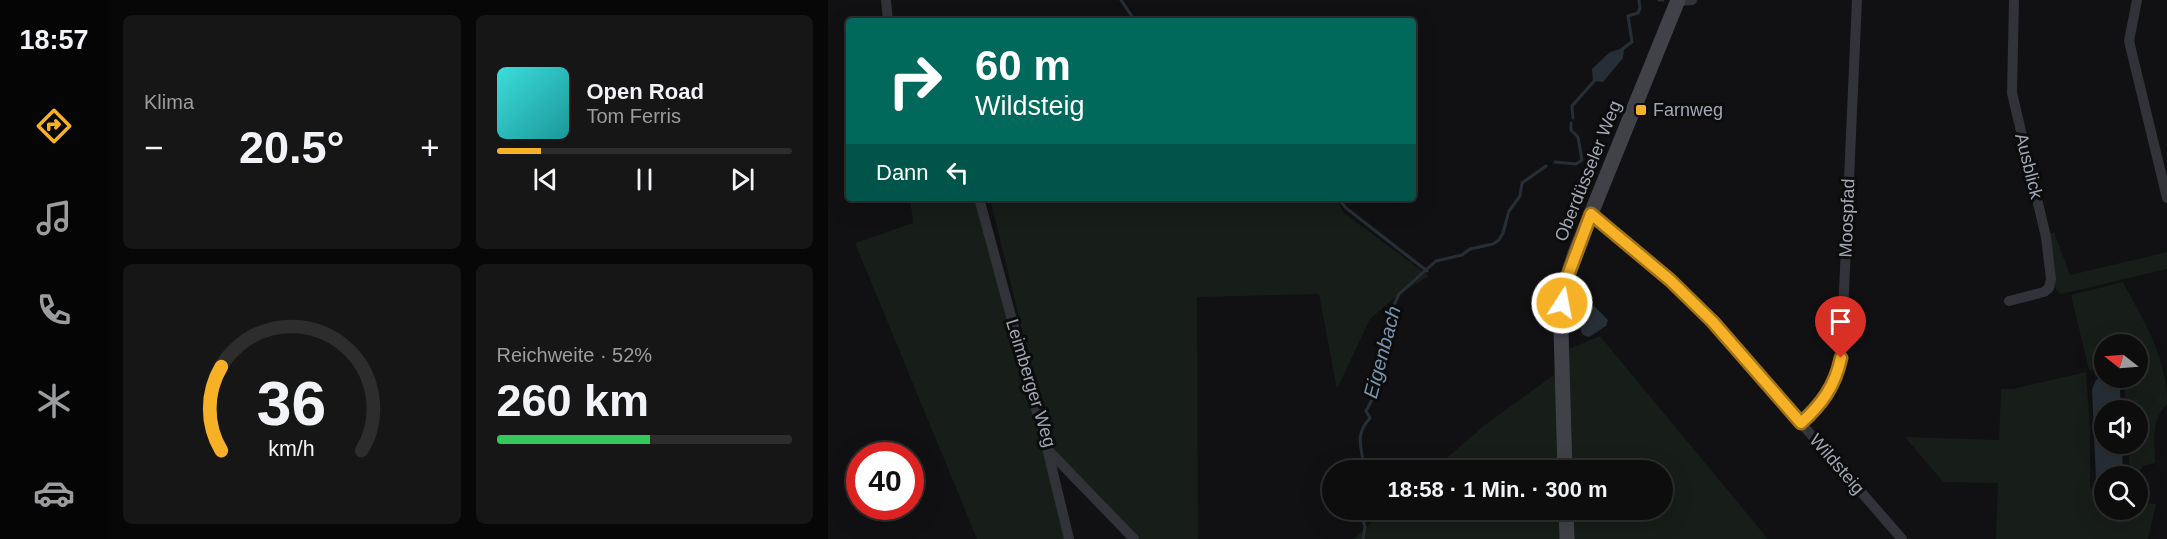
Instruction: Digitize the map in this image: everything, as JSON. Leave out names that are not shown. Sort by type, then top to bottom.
[{"type":"street","points":[[886,0],[888,18]]},
{"type":"street","points":[[1678,0],[1692,0]]},
{"type":"street","name":"Oberdüsseler Weg","points":[[1565,460],[1561,330],[1562,303],[1567,278],[1678,0]]},
{"type":"street","name":"Moospfad","points":[[1801,423],[1816,410],[1827,395],[1838,372],[1841,358],[1857,0]]},
{"type":"street","name":"Ausblick","points":[[2009,302],[2044,292],[2049,288],[2051,279],[2046,237],[2012,93],[2014,0]]},
{"type":"street","points":[[2137,0],[2129,41],[2167,198]]},
{"type":"street","name":"Leimberger Weg","points":[[980,201],[1047,449],[1134,539]]},
{"type":"street","name":"Wildsteig","points":[[1591,214],[1670,280],[1713,322],[1902,539]]},
{"type":"street","points":[[1047,449],[1069,539]]},
{"type":"street","points":[[1566,520],[1567,539]]},
{"type":"shaded area","points":[[1624,48],[1623,58],[1603,82],[1593,81],[1592,69],[1610,52]]},
{"type":"shaded area","points":[[910,201],[979,201],[1065,539],[977,539],[855,243],[913,223]]},
{"type":"shaded area","points":[[991,201],[1338,201],[1344,213],[1429,276],[1394,298],[1370,319],[1337,389],[1319,294],[1197,297],[1198,539],[1139,539],[1050,445]]},
{"type":"shaded area","points":[[2054,232],[2070,275],[2167,252],[2167,269],[2061,294],[2054,287],[2048,234]]},
{"type":"shaded area","points":[[2123,282],[2153,340],[2163,370],[2167,404],[2156,424],[2155,463],[2129,466],[2129,454],[2148,454],[2148,400],[2126,400],[2124,388],[2148,388],[2148,334],[2094,334],[2094,370],[2089,370],[2071,295]]},
{"type":"shaded area","points":[[1590,302],[1608,320],[1606,326],[1589,337],[1583,335],[1581,331],[1581,320],[1586,303]]},
{"type":"shaded area","points":[[1600,336],[1768,539],[1353,539],[1375,520],[1673,520],[1673,460],[1445,460],[1486,424],[1558,372],[1569,349]]},
{"type":"shaded area","points":[[2086,372],[2090,428],[2090,487],[2094,488],[2094,520],[2148,520],[2148,503],[2156,504],[2148,539],[1996,539],[1998,483],[1943,482],[1905,437],[1999,440],[2001,389],[2013,389]]},
{"type":"shaded area","points":[[2094,385],[2094,388],[2120,388],[2121,400],[2094,400],[2094,434],[2092,390]]},
{"type":"shaded area","points":[[2095,454],[2122,454],[2123,466],[2095,466]]},
{"type":"waterway","points":[[1121,0],[1133,18]]},
{"type":"waterway","name":"Eigenbach","points":[[1621,50],[1632,42],[1628,16],[1638,13],[1639,0]]},
{"type":"waterway","name":"Eigenbach","points":[[1573,118],[1572,106],[1595,80]]},
{"type":"waterway","name":"Eigenbach","points":[[1555,162],[1576,164],[1582,160],[1578,137],[1571,130],[1571,123]]},
{"type":"waterway","name":"Eigenbach","points":[[1363,460],[1360,444],[1361,432],[1370,418],[1366,411],[1375,394],[1375,377],[1383,361],[1387,320],[1399,294],[1436,261],[1462,255],[1470,249],[1493,244],[1499,240],[1509,211],[1520,196],[1522,183],[1546,166]]},
{"type":"waterway","points":[[1340,201],[1346,208],[1427,271]]},
{"type":"waterway","name":"Eigenbach","points":[[1363,520],[1365,527],[1363,539]]},
{"type":"place","name":"Farnweg","points":[[1641,110]]},
{"type":"route","points":[[1562,303],[1575,252],[1591,214],[1670,280],[1713,322],[1801,423],[1816,410],[1833,386],[1841,358]]}]
